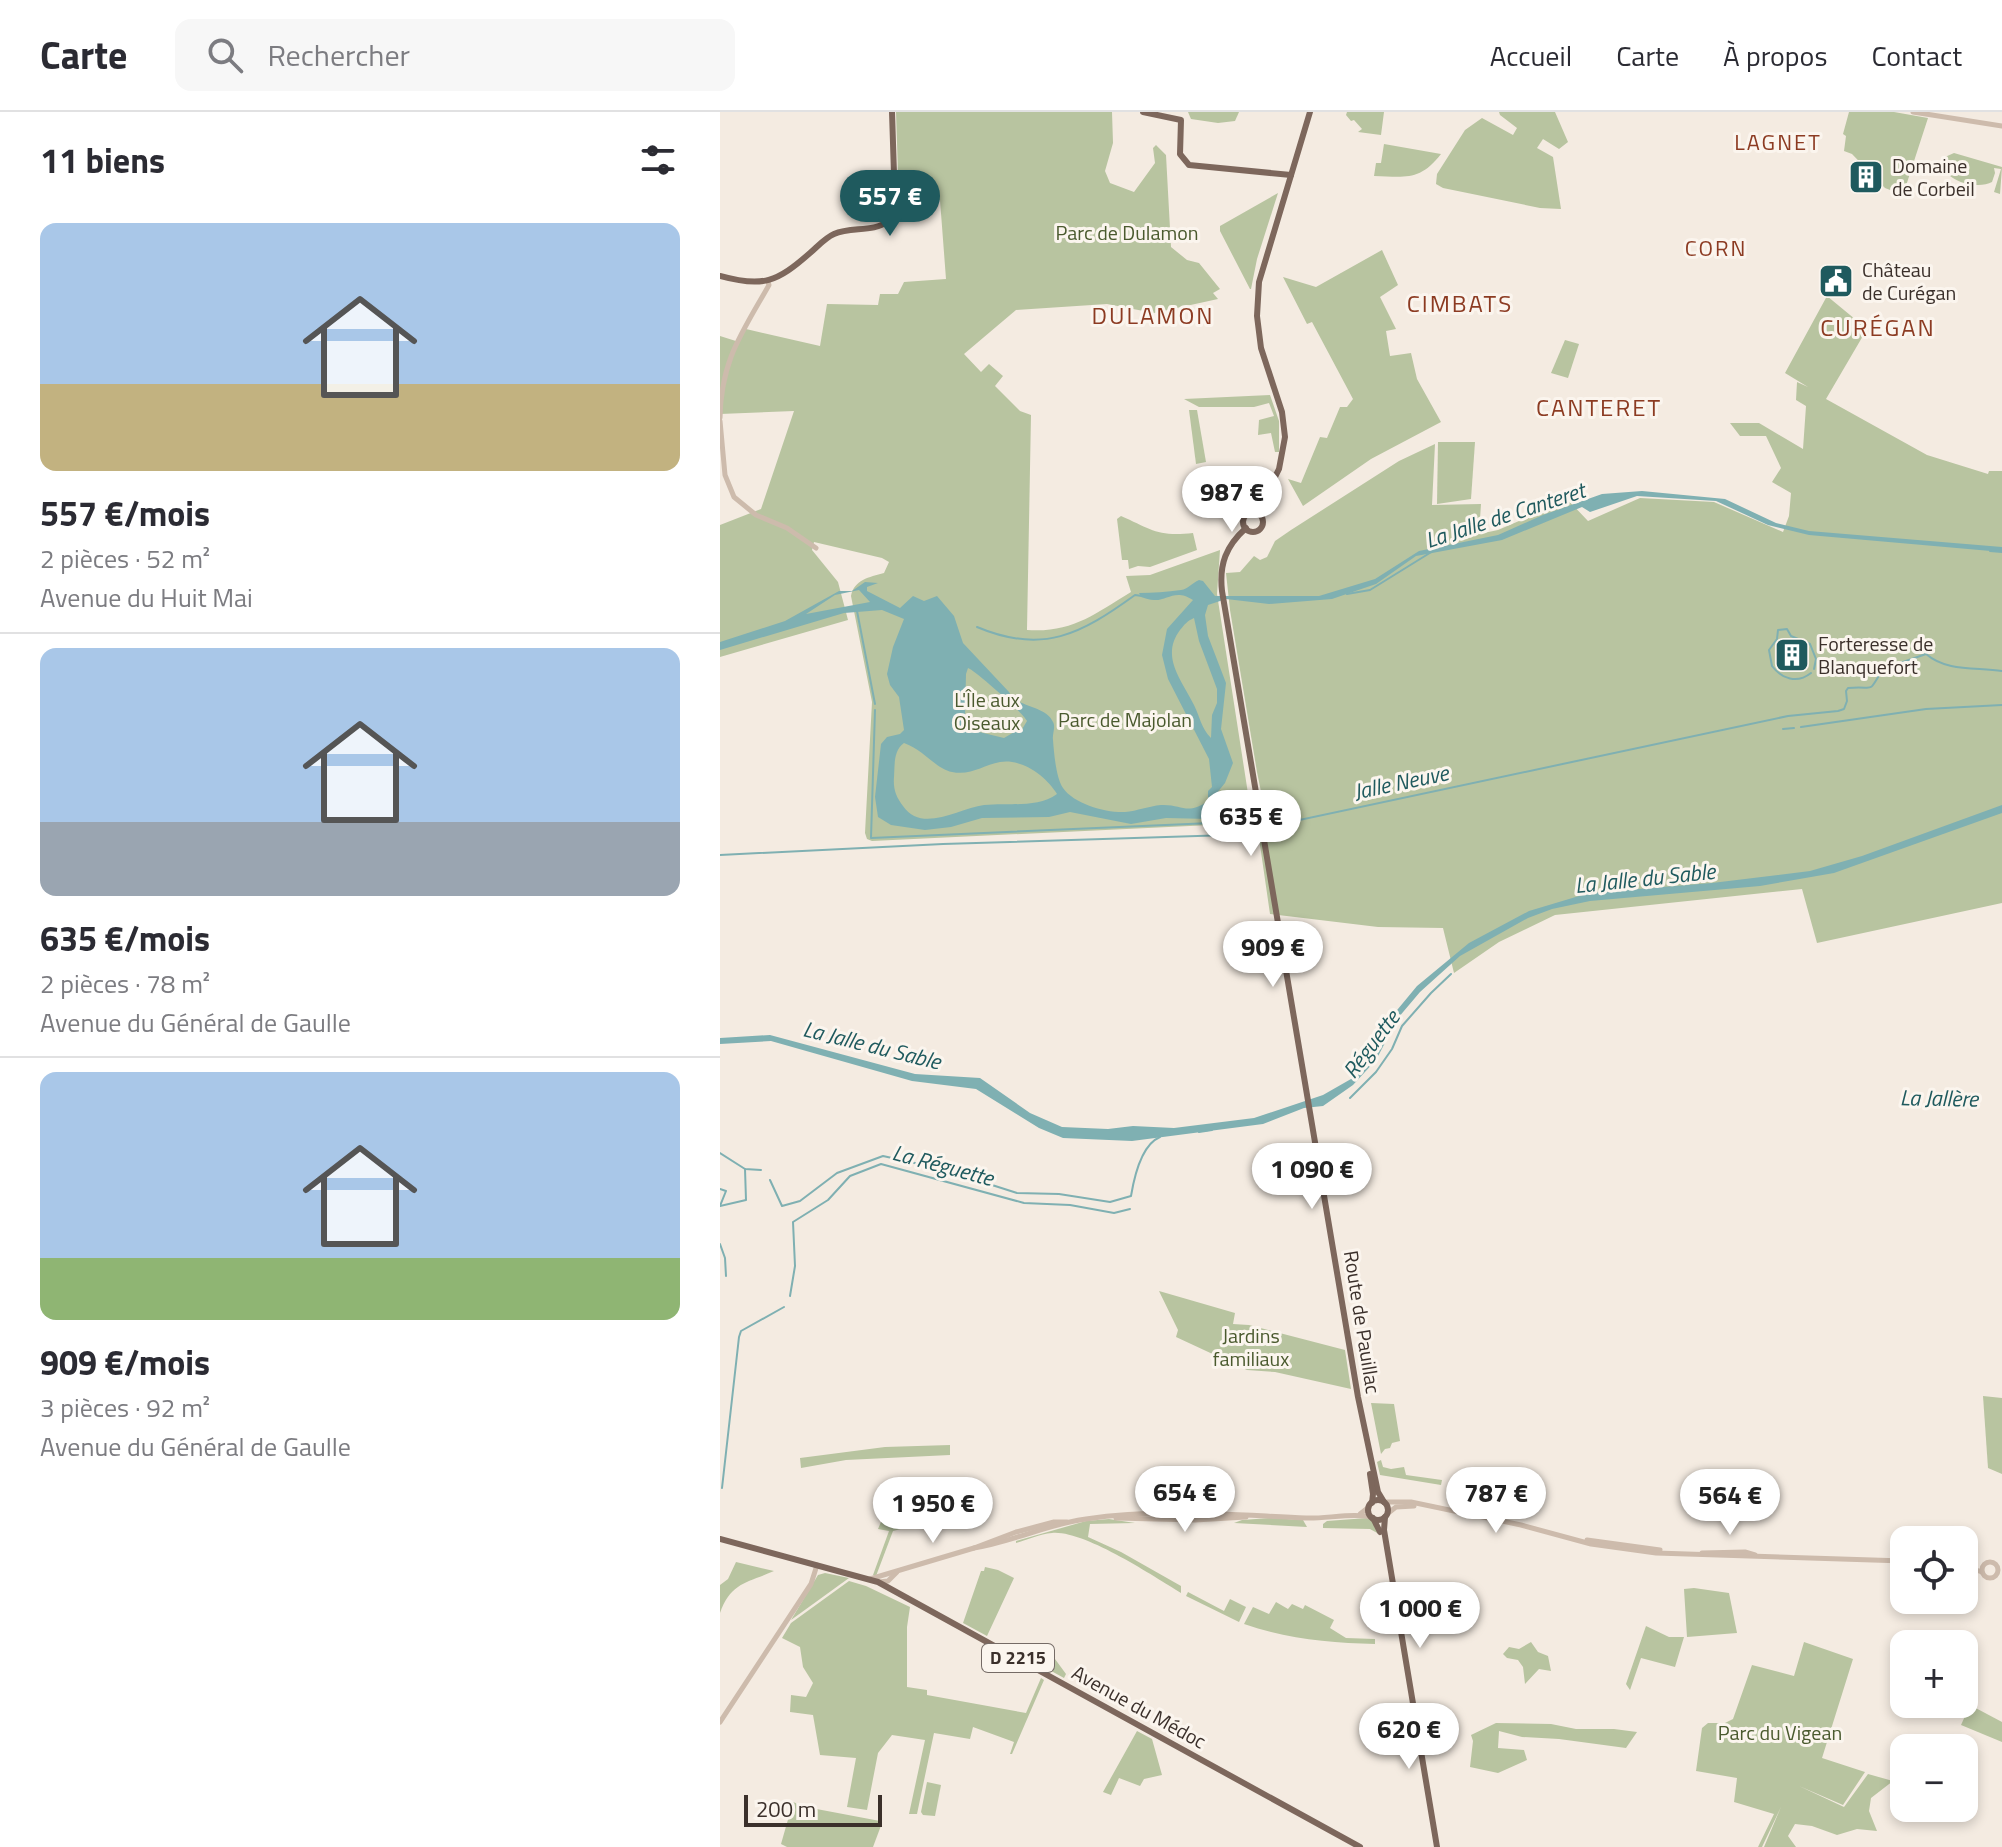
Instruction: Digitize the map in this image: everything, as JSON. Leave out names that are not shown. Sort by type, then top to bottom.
[{"type":"main road","points":[[720,276],[768,282],[788,272],[835,234],[874,227],[888,221],[895,205],[892,112]]},
{"type":"main road","points":[[1143,112],[1181,120],[1180,154],[1189,165],[1291,175]]},
{"type":"main road","points":[[1257,513],[1279,469],[1285,437],[1282,412],[1262,356],[1257,300],[1262,266],[1310,112]]},
{"type":"main road","points":[[1250,512],[1257,513],[1263,519],[1260,528],[1251,531],[1243,522],[1245,516],[1250,512]]},
{"type":"main road","name":"Route de Pauillac","points":[[1246,528],[1230,544],[1224,557],[1222,591],[1361,1412],[1373,1493],[1370,1505]]},
{"type":"main road","name":"Route de Pauillac","points":[[1361,1412],[1378,1494],[1384,1502]]},
{"type":"main road","points":[[1411,1695],[1380,1531],[1370,1505],[1378,1500],[1388,1507],[1384,1530],[1437,1847]]},
{"type":"main road","points":[[1373,1518],[1379,1520],[1386,1516]]},
{"type":"main road","name":"Avenue du Médoc","points":[[720,1539],[878,1582],[1360,1847]]},
{"type":"street","points":[[1913,112],[2002,126]]},
{"type":"street","points":[[768,282],[727,366],[720,419],[725,475],[734,497],[756,515],[787,528],[816,548]]},
{"type":"street","points":[[1384,1502],[1406,1501],[1612,1547],[1698,1554],[1712,1551],[1745,1552],[1760,1557],[1890,1561]]},
{"type":"street","points":[[1355,1516],[1370,1505]]},
{"type":"street","points":[[1386,1516],[1400,1506],[1419,1506]]},
{"type":"street","points":[[868,1579],[1046,1524],[1109,1517],[1195,1520],[1263,1516],[1373,1518]]},
{"type":"street","points":[[1983,1573],[1986,1563]]},
{"type":"street","points":[[1978,1564],[1995,1564],[2000,1572],[1988,1577],[1978,1571]]},
{"type":"street","points":[[720,1722],[811,1584],[817,1565]]},
{"type":"street","points":[[878,1582],[888,1581],[901,1570]]},
{"type":"street","points":[[888,1581],[893,1590]]},
{"type":"green space","points":[[896,112],[1112,112],[1113,143],[1105,171],[1110,183],[1134,192],[1155,163],[1153,148],[1156,145],[1166,155],[1171,247],[1187,260],[1199,263],[1220,289],[1213,293],[1218,299],[1154,313],[1107,304],[1016,310],[964,354],[981,372],[989,364],[1003,376],[995,386],[1020,411],[1031,415],[1027,630],[1057,629],[1082,621],[1131,592],[1126,576],[1150,575],[1220,550],[1217,594],[1249,800],[1249,810],[1232,824],[867,839],[872,702],[851,596],[859,583],[884,573],[889,562],[882,558],[814,542],[812,550],[838,582],[848,620],[720,657],[720,525],[761,509],[794,411],[720,414],[720,336],[739,342],[746,329],[820,346],[827,304],[878,305],[880,294],[898,294],[904,282],[946,279],[940,200],[899,204]]},
{"type":"green space","points":[[1188,112],[1239,112],[1235,121],[1218,123],[1191,119]]},
{"type":"green space","points":[[1347,112],[1384,112],[1381,135],[1358,132],[1362,129],[1354,120],[1351,121]]},
{"type":"green space","points":[[1499,112],[1555,112],[1568,142],[1559,149],[1543,139],[1537,148],[1553,157],[1561,209],[1540,208],[1436,184],[1437,174],[1465,130],[1482,118],[1513,135],[1517,128]]},
{"type":"green space","points":[[1849,112],[1894,112],[1928,118],[1903,195],[1885,188],[1852,154],[1844,151],[1846,136],[1843,134]]},
{"type":"green space","points":[[1384,144],[1441,154],[1426,169],[1412,176],[1374,176],[1376,163],[1381,163]]},
{"type":"green space","points":[[1954,153],[2002,167],[2000,194],[1994,192],[2001,169],[1994,168],[1992,182],[1985,184],[1967,184],[1951,177],[1943,165],[1945,157]]},
{"type":"green space","points":[[1278,193],[1257,259],[1250,289],[1220,226]]},
{"type":"green space","points":[[1382,250],[1398,285],[1380,297],[1396,329],[1386,331],[1390,356],[1411,353],[1417,379],[1441,422],[1371,459],[1303,506],[1288,479],[1301,483],[1320,437],[1327,438],[1340,407],[1347,407],[1353,399],[1312,322],[1307,324],[1283,277],[1316,287]]},
{"type":"green space","points":[[1827,296],[1867,329],[1826,399],[1927,455],[1988,474],[1989,471],[2002,471],[2002,903],[1817,943],[1802,889],[1555,915],[1499,942],[1454,973],[1443,928],[1378,927],[1270,914],[1259,838],[1270,836],[1226,573],[1240,572],[1254,556],[1260,560],[1267,557],[1275,541],[1291,530],[1399,461],[1435,444],[1432,505],[1481,504],[1479,534],[1498,530],[1568,500],[1588,521],[1640,498],[1714,502],[1783,532],[1789,516],[1791,493],[1772,482],[1781,468],[1766,436],[1740,436],[1730,423],[1759,423],[1803,449],[1806,406],[1796,400],[1797,382],[1808,387],[1785,373]]},
{"type":"green space","points":[[1565,340],[1579,344],[1568,378],[1551,373]]},
{"type":"green space","points":[[1270,395],[1279,421],[1279,452],[1275,452],[1271,433],[1258,435],[1259,420],[1274,416],[1269,403],[1254,407],[1199,407],[1184,399]]},
{"type":"green space","points":[[1189,410],[1197,410],[1206,462],[1196,464]]},
{"type":"green space","points":[[1438,442],[1475,442],[1471,499],[1437,504]]},
{"type":"green space","points":[[1121,516],[1162,533],[1193,533],[1197,550],[1150,567],[1129,569],[1128,560],[1122,560],[1117,519]]},
{"type":"green space","name":"Jardins familiaux","points":[[1159,1291],[1235,1313],[1233,1324],[1249,1325],[1345,1350],[1351,1389],[1275,1372],[1247,1370],[1176,1337],[1178,1330]]},
{"type":"green space","points":[[1983,1396],[2002,1398],[2002,1474],[1988,1468]]},
{"type":"green space","points":[[1371,1403],[1394,1404],[1400,1441],[1392,1443],[1381,1454]]},
{"type":"green space","points":[[950,1445],[950,1455],[846,1460],[801,1468],[800,1458],[885,1447]]},
{"type":"green space","points":[[1381,1460],[1383,1467],[1404,1467],[1406,1475],[1442,1480],[1441,1485],[1380,1475],[1377,1462]]},
{"type":"green space","points":[[911,1485],[916,1525],[893,1531],[876,1576],[873,1575],[889,1531],[878,1529],[895,1489]]},
{"type":"green space","points":[[1270,1518],[1303,1520],[1307,1527],[1234,1523]]},
{"type":"green space","points":[[1367,1518],[1373,1521],[1379,1534],[1370,1529],[1323,1528],[1327,1521]]},
{"type":"green space","points":[[1109,1519],[1135,1523],[1090,1524],[1088,1537],[1181,1586],[1181,1593],[1099,1546],[1066,1534],[1052,1533],[1016,1543],[1016,1541],[1086,1521]]},
{"type":"green space","points":[[736,1562],[774,1571],[735,1589],[720,1613],[720,1585],[728,1579]]},
{"type":"green space","points":[[985,1567],[1014,1578],[987,1636],[963,1623]]},
{"type":"green space","points":[[825,1573],[849,1578],[791,1620],[818,1575]]},
{"type":"green space","points":[[849,1581],[910,1607],[907,1687],[927,1690],[927,1695],[1026,1713],[1041,1678],[1044,1680],[1012,1754],[1014,1742],[973,1727],[970,1739],[934,1733],[917,1814],[909,1814],[925,1740],[892,1735],[878,1753],[867,1810],[847,1807],[856,1758],[820,1755],[813,1715],[790,1712],[791,1695],[806,1697],[813,1683],[803,1667],[800,1647],[782,1638],[791,1623]]},
{"type":"green space","points":[[1684,1589],[1729,1593],[1737,1633],[1687,1637]]},
{"type":"green space","points":[[1188,1592],[1224,1611],[1230,1599],[1246,1607],[1239,1622],[1186,1596]]},
{"type":"green space","points":[[1276,1602],[1288,1609],[1292,1604],[1303,1609],[1305,1605],[1334,1620],[1330,1628],[1346,1638],[1375,1639],[1375,1644],[1309,1639],[1244,1624],[1253,1607],[1269,1614]]},
{"type":"green space","points":[[1646,1626],[1669,1637],[1684,1637],[1675,1667],[1641,1658],[1630,1690],[1626,1684]]},
{"type":"green space","points":[[1531,1642],[1538,1652],[1548,1656],[1551,1671],[1539,1669],[1525,1684],[1523,1667],[1518,1660],[1503,1654],[1509,1647],[1519,1649]]},
{"type":"green space","name":"Parc du Vigean","points":[[1804,1642],[1853,1659],[1822,1758],[1865,1772],[1843,1805],[1799,1786],[1844,1807],[1868,1774],[1890,1780],[1871,1798],[1869,1811],[1877,1831],[1857,1829],[1837,1835],[1795,1824],[1788,1836],[1796,1847],[1764,1847],[1781,1807],[1762,1847],[1758,1847],[1774,1814],[1734,1802],[1737,1778],[1696,1771],[1702,1728],[1708,1723],[1725,1723],[1733,1719],[1752,1665],[1794,1676]]},
{"type":"green space","points":[[1027,1647],[1048,1659],[1055,1659],[1066,1674],[1064,1678],[1024,1656]]},
{"type":"green space","points":[[1978,1709],[2002,1722],[2002,1742],[1961,1725],[1964,1718],[1978,1718]]},
{"type":"green space","points":[[1496,1723],[1551,1724],[1576,1729],[1637,1732],[1626,1748],[1522,1737],[1499,1731],[1498,1748],[1524,1750],[1527,1760],[1498,1773],[1470,1767],[1471,1735]]},
{"type":"green space","points":[[1137,1731],[1152,1739],[1162,1775],[1144,1779],[1140,1786],[1119,1778],[1111,1795],[1103,1792]]},
{"type":"green space","points":[[927,1782],[941,1785],[935,1816],[921,1812]]},
{"type":"green space","points":[[793,1802],[880,1821],[882,1823],[873,1847],[787,1847],[781,1844]]},
{"type":"water","points":[[1642,491],[1725,499],[1776,523],[1809,531],[2002,547],[2002,552],[1809,535],[1768,525],[1716,501],[1637,496],[1590,512],[1582,507],[1502,540],[1416,556],[1376,584],[1332,599],[1269,604],[1226,599],[1208,605],[1205,615],[1208,636],[1226,683],[1221,729],[1233,763],[1225,783],[1216,794],[1217,815],[1209,819],[1166,818],[1131,824],[1070,812],[1049,817],[982,818],[951,827],[925,830],[891,825],[878,817],[875,797],[881,744],[887,737],[904,730],[899,697],[890,685],[887,674],[904,619],[882,610],[844,613],[720,650],[720,642],[785,621],[839,591],[852,591],[865,582],[878,583],[867,587],[867,591],[900,608],[913,596],[924,601],[937,596],[954,616],[963,643],[1013,697],[1044,712],[1053,722],[1057,772],[1068,794],[1091,806],[1117,812],[1161,805],[1194,808],[1208,801],[1208,791],[1212,787],[1209,759],[1168,679],[1162,655],[1167,629],[1193,600],[1176,595],[1152,600],[1141,597],[1139,593],[1181,590],[1199,580],[1215,596],[1319,596],[1375,579],[1419,551],[1498,535],[1602,494]],"holes":[[[859,590],[870,602],[806,614],[835,595]],[[1194,618],[1217,689],[1211,738],[1172,659],[1174,640],[1186,623]],[[968,668],[973,671],[1017,710],[1027,721],[1021,731],[1004,738],[971,730],[965,716]],[[904,743],[911,746],[952,772],[971,771],[1000,762],[1017,763],[1040,775],[1057,794],[1040,802],[984,805],[941,817],[920,818],[903,806],[896,793],[895,763],[900,746]]]},
{"type":"water","points":[[2002,805],[2002,813],[1834,873],[1760,886],[1590,901],[1528,918],[1460,956],[1420,992],[1398,1018],[1376,1060],[1353,1085],[1323,1106],[1304,1108],[1263,1124],[1132,1141],[1063,1138],[1039,1128],[976,1089],[912,1081],[771,1041],[720,1044],[720,1038],[770,1035],[915,1074],[980,1078],[1030,1113],[1062,1127],[1174,1128],[1254,1118],[1323,1095],[1351,1079],[1365,1065],[1393,1015],[1417,986],[1469,943],[1529,911],[1589,893],[1810,871],[1862,856]]},
{"type":"waterway","name":"La Jalle de Canteret","points":[[1347,594],[1370,590],[1433,551]]},
{"type":"waterway","name":"La Jalle de Canteret","points":[[1990,551],[2002,552]]},
{"type":"waterway","points":[[977,627],[1022,639],[1060,636],[1079,630],[1135,595],[1142,596]]},
{"type":"waterway","points":[[857,611],[875,704]]},
{"type":"waterway","points":[[1811,673],[1795,679],[1780,674],[1772,666],[1769,650],[1777,639],[1778,630],[1787,629],[1791,636],[1810,644],[1816,659],[1814,669]]},
{"type":"waterway","name":"Jalle Neuve","points":[[720,855],[1229,835],[1788,716],[1838,711],[1844,709],[1848,688],[1870,688],[1883,669],[1926,654],[1943,664],[2002,671]]},
{"type":"waterway","points":[[1801,727],[1926,709],[2002,705]]},
{"type":"waterway","points":[[875,710],[871,838],[1234,822]]},
{"type":"waterway","points":[[1783,729],[1794,728]]},
{"type":"waterway","name":"Réguette","points":[[1350,1098],[1376,1072],[1392,1049],[1402,1026],[1451,974]]},
{"type":"waterway","name":"La Jalle du Sable","points":[[1199,1132],[1212,1130]]},
{"type":"waterway","points":[[770,1180],[782,1206],[800,1201],[837,1173],[883,1156],[942,1169],[1017,1193],[1059,1194],[1110,1202],[1131,1196],[1143,1154],[1160,1137]]},
{"type":"waterway","points":[[720,1153],[745,1169],[761,1170]]},
{"type":"waterway","name":"La Réguette","points":[[790,1296],[795,1266],[793,1222],[828,1200],[850,1176],[881,1164],[1024,1203],[1070,1205],[1114,1213],[1130,1209]]},
{"type":"waterway","points":[[720,1206],[746,1200],[745,1169]]},
{"type":"waterway","points":[[720,1189],[726,1191],[720,1206]]},
{"type":"waterway","points":[[720,1244],[726,1276]]},
{"type":"waterway","name":"La Réguette","points":[[722,1488],[741,1331],[784,1307]]},
{"type":"place","name":"Domaine de Corbeil","points":[[1866,177]]},
{"type":"place","name":"Château de Curégan","points":[[1836,281]]},
{"type":"place","name":"Forteresse de Blanquefort","points":[[1792,655]]},
{"type":"district","name":"LAGNET","points":[[1778,142]]},
{"type":"district","name":"CORN","points":[[1716,248]]},
{"type":"district","name":"CIMBATS","points":[[1460,304]]},
{"type":"district","name":"DULAMON","points":[[1153,316]]},
{"type":"district","name":"CURÉGAN","points":[[1878,328]]},
{"type":"district","name":"CANTERET","points":[[1599,408]]},
{"type":"park label","name":"Parc de Dulamon","points":[[1127,233]]},
{"type":"park label","name":"L'Île aux Oiseaux","points":[[987,712]]},
{"type":"park label","name":"Parc de Majolan","points":[[1125,720]]},
{"type":"water label","name":"La Jallère","points":[[1939,1098]]}]
